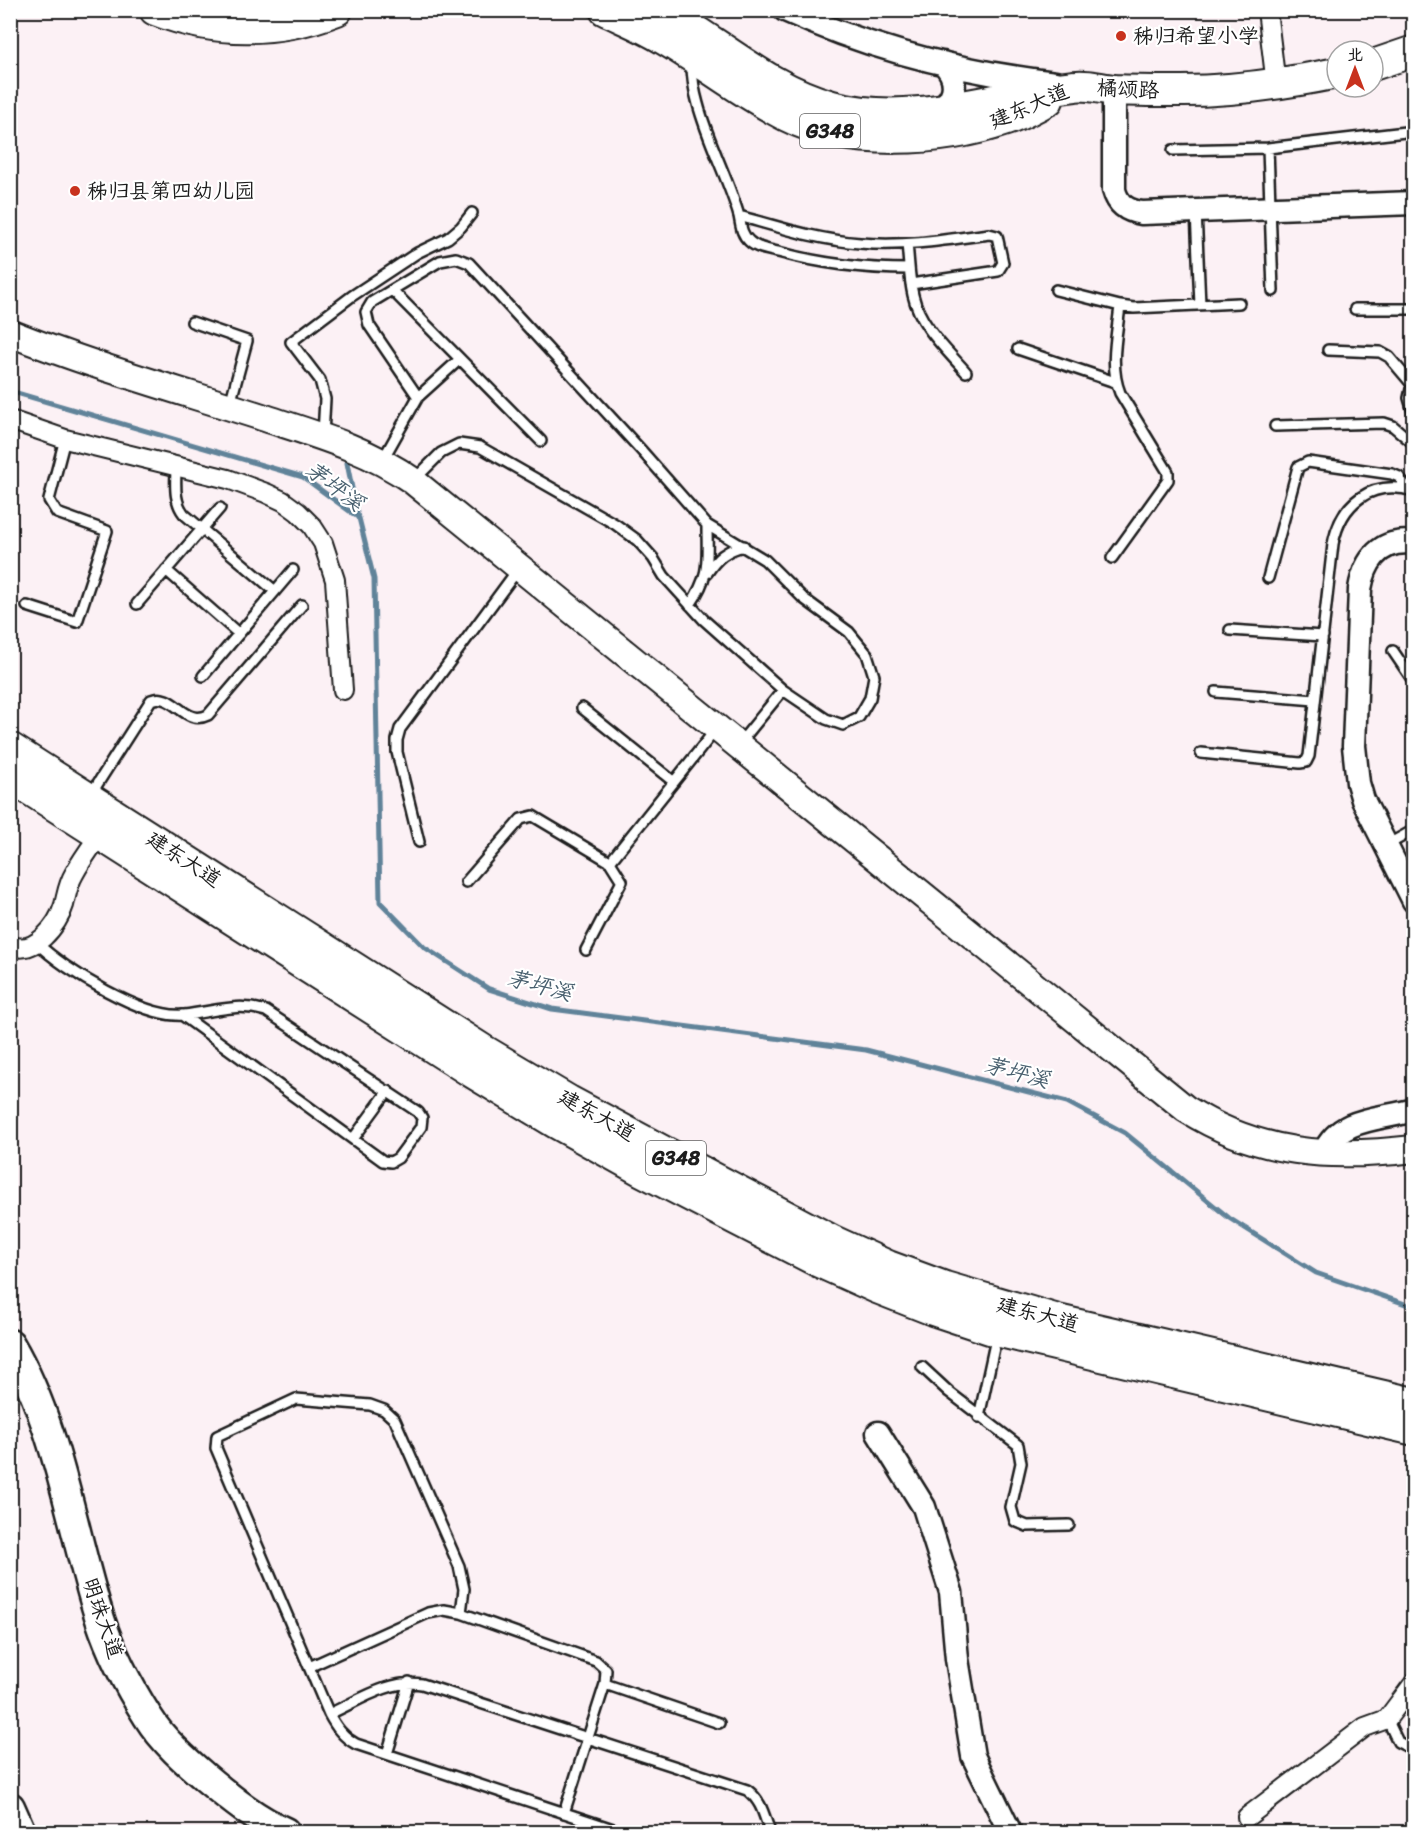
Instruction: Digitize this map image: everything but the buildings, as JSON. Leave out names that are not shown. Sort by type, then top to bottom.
[{"type":"highway","points":[[155,10],[189,21],[239,19],[291,24],[337,10]]},
{"type":"highway","name":"建东大道","points":[[605,10],[653,33],[695,45],[799,95],[831,106],[862,112],[897,114],[930,112],[1077,86]]},
{"type":"highway","name":"建东大道","points":[[662,10],[740,90],[789,117],[823,129],[858,136],[896,138],[971,129],[1007,120],[1077,86]]},
{"type":"highway","points":[[1385,61],[1413,51]]},
{"type":"highway","name":"橘颂路","points":[[1077,86],[1114,90],[1197,91],[1276,85],[1325,75]]},
{"type":"highway","name":"建东大道","points":[[10,748],[90,814]]},
{"type":"highway","name":"建东大道","points":[[10,777],[90,814],[569,1101],[833,1241],[888,1266],[945,1287],[1001,1318],[1413,1430]]},
{"type":"highway","name":"建东大道","points":[[1001,1318],[1058,1320],[1413,1404]]},
{"type":"main road","points":[[10,333],[323,437],[382,461],[414,481],[1186,1108],[1210,1124],[1266,1145],[1324,1153],[1382,1153],[1413,1149]]},
{"type":"main road","name":"明珠大道","points":[[10,1344],[40,1406],[56,1456],[101,1622],[121,1671],[149,1719],[185,1761],[228,1797],[285,1833]]},
{"type":"main road","name":"明珠大道","points":[[10,1382],[36,1450],[85,1630],[106,1682],[136,1731],[174,1774],[218,1814],[249,1833]]},
{"type":"main road","points":[[10,1807],[21,1833]]},
{"type":"street","name":"橘颂路","points":[[785,10],[884,48],[943,63],[1077,86]]},
{"type":"street","points":[[1267,10],[1276,85]]},
{"type":"street","points":[[930,112],[946,104],[954,92],[952,75],[943,63]]},
{"type":"street","points":[[1114,90],[1114,184],[1118,200],[1125,208],[1136,212],[1196,211],[1413,202]]},
{"type":"street","points":[[10,420],[65,439],[228,479],[283,501],[298,512],[312,526],[323,543],[334,580],[343,690]]},
{"type":"street","points":[[1413,543],[1391,544],[1378,551],[1368,561],[1362,575],[1354,746],[1355,764],[1363,800],[1413,901]]},
{"type":"street","points":[[10,945],[23,949],[37,943],[57,922],[64,906],[66,889],[71,880],[90,814]]},
{"type":"street","points":[[1324,1153],[1337,1132],[1350,1126],[1413,1110]]},
{"type":"street","points":[[878,1433],[924,1508],[951,1592],[957,1659],[973,1756],[1011,1833]]},
{"type":"street","points":[[1247,1817],[1365,1727],[1387,1719],[1413,1683]]},
{"type":"lane","points":[[695,45],[692,82],[739,216],[743,235],[750,243],[836,265],[909,269]]},
{"type":"lane","points":[[1173,150],[1268,148],[1413,131]]},
{"type":"lane","points":[[1268,148],[1273,291]]},
{"type":"lane","points":[[1196,211],[1200,304]]},
{"type":"lane","points":[[323,437],[325,399],[320,380],[291,342],[352,296],[417,253],[448,238],[472,213]]},
{"type":"lane","points":[[739,216],[830,240],[861,244],[907,244],[989,234],[997,236],[1003,263],[998,271],[911,284]]},
{"type":"lane","points":[[907,244],[911,284],[918,309],[924,321],[966,372]]},
{"type":"lane","points":[[414,481],[441,453],[459,444],[480,447],[615,524],[637,540],[653,558],[664,576],[704,620],[783,690],[826,720],[843,725],[859,717],[870,698],[873,676],[867,654],[849,632],[803,598],[765,560],[707,525],[469,263],[456,258],[440,261],[372,302],[366,312],[369,325],[418,397]]},
{"type":"lane","points":[[392,290],[541,441]]},
{"type":"lane","points":[[1056,290],[1134,308],[1239,303]]},
{"type":"lane","points":[[1112,558],[1168,480],[1168,472],[1115,382],[1113,370],[1120,306]]},
{"type":"lane","points":[[1355,309],[1413,309]]},
{"type":"lane","points":[[192,322],[246,341],[229,407]]},
{"type":"lane","points":[[1018,349],[1115,382]]},
{"type":"lane","points":[[1328,350],[1380,352],[1389,357],[1412,381],[1409,398],[1413,415]]},
{"type":"lane","points":[[382,461],[418,397],[460,359]]},
{"type":"lane","points":[[1275,426],[1384,423],[1393,426],[1413,444]]},
{"type":"lane","points":[[27,606],[77,622],[107,531],[57,513],[49,500],[65,439]]},
{"type":"lane","points":[[1268,578],[1298,467],[1308,462],[1385,472],[1399,477],[1411,490]]},
{"type":"lane","points":[[176,466],[176,497],[178,506],[184,514],[275,591]]},
{"type":"lane","points":[[1201,753],[1306,762],[1309,756],[1316,700],[1333,544],[1341,519],[1350,505],[1364,495],[1389,488],[1411,490]]},
{"type":"lane","points":[[137,604],[220,508]]},
{"type":"lane","points":[[690,605],[702,588],[706,573],[707,525]]},
{"type":"lane","points":[[706,573],[722,554],[744,546]]},
{"type":"lane","points":[[419,842],[397,752],[400,729],[520,567]]},
{"type":"lane","points":[[166,570],[239,633]]},
{"type":"lane","points":[[203,676],[293,570]]},
{"type":"lane","points":[[90,814],[151,700],[158,697],[165,698],[193,718],[208,715],[302,605]]},
{"type":"lane","points":[[1230,630],[1323,636]]},
{"type":"lane","points":[[1393,651],[1413,682]]},
{"type":"lane","points":[[738,745],[783,690]]},
{"type":"lane","points":[[1216,692],[1316,700]]},
{"type":"lane","points":[[582,708],[674,782]]},
{"type":"lane","points":[[610,862],[718,728]]},
{"type":"lane","points":[[466,882],[521,819],[533,816],[610,862],[622,881],[586,950]]},
{"type":"lane","points":[[1385,846],[1413,830]]},
{"type":"lane","points":[[37,943],[57,962],[122,998],[152,1010],[182,1015],[252,1006],[266,1011],[418,1112],[422,1118],[422,1127],[398,1158],[391,1162],[383,1161],[182,1015]]},
{"type":"lane","points":[[353,1139],[388,1091]]},
{"type":"lane","points":[[979,1417],[1001,1318]]},
{"type":"lane","points":[[922,1366],[979,1417],[1018,1445],[1021,1462],[1011,1507],[1015,1521],[1027,1527],[1069,1525]]},
{"type":"lane","points":[[461,1613],[464,1589],[459,1566],[390,1414],[370,1405],[303,1399],[290,1401],[217,1436],[215,1444],[329,1714],[347,1739],[387,1755],[622,1833]]},
{"type":"lane","points":[[309,1667],[428,1613],[444,1610],[461,1613],[596,1661],[606,1670],[605,1684],[564,1813]]},
{"type":"lane","points":[[329,1714],[396,1684],[409,1682],[422,1684],[747,1790],[761,1804],[770,1833]]},
{"type":"lane","points":[[387,1755],[409,1682]]},
{"type":"lane","points":[[605,1684],[719,1723]]},
{"type":"lane","points":[[1387,1719],[1398,1742],[1413,1750]]},
{"type":"waterway","name":"茅坪溪","points":[[10,391],[303,477],[359,518],[374,579],[380,902],[424,947],[489,989],[552,1009],[866,1050],[1067,1102],[1125,1133],[1229,1218],[1316,1273],[1414,1307]]},
{"type":"waterway","points":[[347,463],[358,518]]},
{"type":"place","name":"秭归希望小学","points":[[1121,36]]},
{"type":"place","name":"秭归县第四幼儿园","points":[[75,191]]}]
